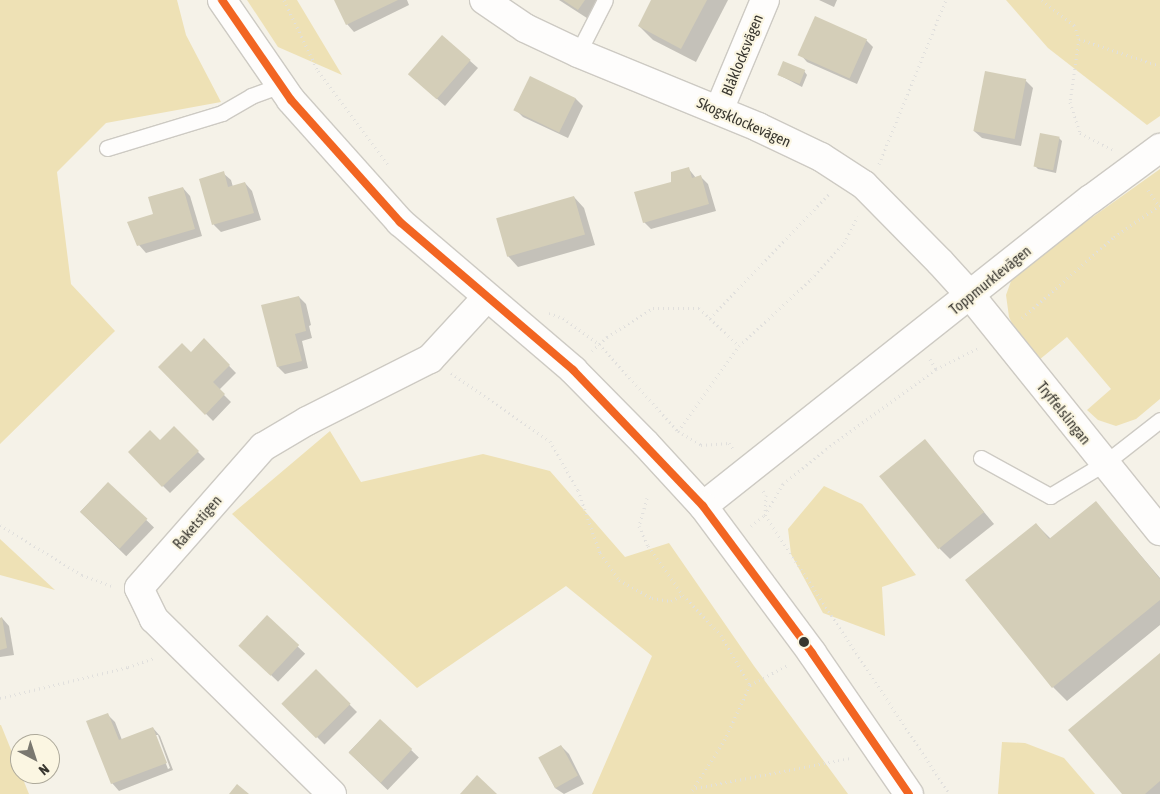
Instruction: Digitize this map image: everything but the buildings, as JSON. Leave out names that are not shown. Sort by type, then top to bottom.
[{"type":"street","points":[[222,0],[291,100],[400,222],[573,370],[645,443],[703,506],[812,653],[909,794]]},
{"type":"street","name":"Skogsklockevägen","points":[[484,0],[525,28],[578,53],[719,110],[821,157],[864,185],[970,295]]},
{"type":"street","name":"Blåklocksvägen","points":[[719,110],[765,0]]},
{"type":"street","name":"Toppmurklevägen","points":[[703,506],[1091,199],[1160,148]]},
{"type":"street","name":"Tryffelslingan","points":[[970,295],[1001,337],[1160,531]]},
{"type":"street","name":"Raketstigen","points":[[139,588],[263,447],[307,421],[430,359],[487,296]]},
{"type":"street","points":[[139,588],[154,619],[332,794]]},
{"type":"lane","points":[[578,53],[606,0]]},
{"type":"lane","points":[[107,148],[222,113],[251,96],[280,84]]},
{"type":"lane","points":[[981,458],[1050,496],[1105,463],[1160,420]]},
{"type":"path","points":[[284,0],[318,71],[394,173]]},
{"type":"path","points":[[878,166],[946,0]]},
{"type":"path","points":[[1042,0],[1074,25],[1079,40],[1070,102],[1080,133],[1119,153]]},
{"type":"path","points":[[1079,40],[1160,66]]},
{"type":"path","points":[[710,318],[826,198],[847,173]]},
{"type":"path","points":[[730,542],[765,515],[783,484],[826,449],[936,369],[1001,337],[1114,237],[1160,205]]},
{"type":"path","points":[[678,431],[739,346],[811,278],[844,243],[861,212]]},
{"type":"path","points":[[573,370],[606,337],[653,308],[699,308],[739,346]]},
{"type":"path","points":[[546,311],[563,318],[599,344],[678,431],[701,445],[729,443],[766,495],[765,515],[950,794]]},
{"type":"path","points":[[430,359],[550,441],[578,490],[600,553],[619,580],[652,598],[671,601],[683,595]]},
{"type":"path","points":[[647,498],[640,526],[648,546],[683,595],[721,635],[750,685]]},
{"type":"path","points":[[0,525],[82,575],[113,586],[139,588]]},
{"type":"path","points":[[0,698],[128,667],[182,648]]},
{"type":"path","points":[[690,794],[725,739],[750,685],[812,653]]},
{"type":"path","points":[[695,788],[880,752]]},
{"type":"shaded area","points":[[0,0],[177,0],[186,35],[221,102],[106,123],[57,172],[71,284],[115,331],[0,444]]},
{"type":"shaded area","points":[[247,0],[297,0],[342,75],[278,47]]},
{"type":"shaded area","points":[[1006,0],[1160,0],[1160,116],[1147,125],[1048,48]]},
{"type":"shaded area","points":[[1160,169],[1160,399],[1136,419],[1116,426],[1098,420],[1087,410],[1111,389],[1067,337],[1039,360],[1018,336],[1009,317],[1006,295],[1014,273]]},
{"type":"shaded area","points":[[330,431],[361,482],[483,454],[550,471],[625,557],[669,543],[754,666],[848,794],[592,794],[652,656],[566,586],[417,688],[232,514]]},
{"type":"shaded area","points":[[824,486],[862,504],[916,575],[882,587],[885,636],[823,613],[791,554],[788,529]]},
{"type":"shaded area","points":[[0,539],[55,590],[0,575]]},
{"type":"shaded area","points":[[1,725],[10,747],[10,784],[25,784],[29,794],[0,794]]},
{"type":"shaded area","points":[[1002,742],[1025,743],[1064,758],[1095,794],[998,794]]},
{"type":"transit line","points":[[222,0],[291,100],[400,222],[573,370],[703,506],[812,653],[909,794]]}]
